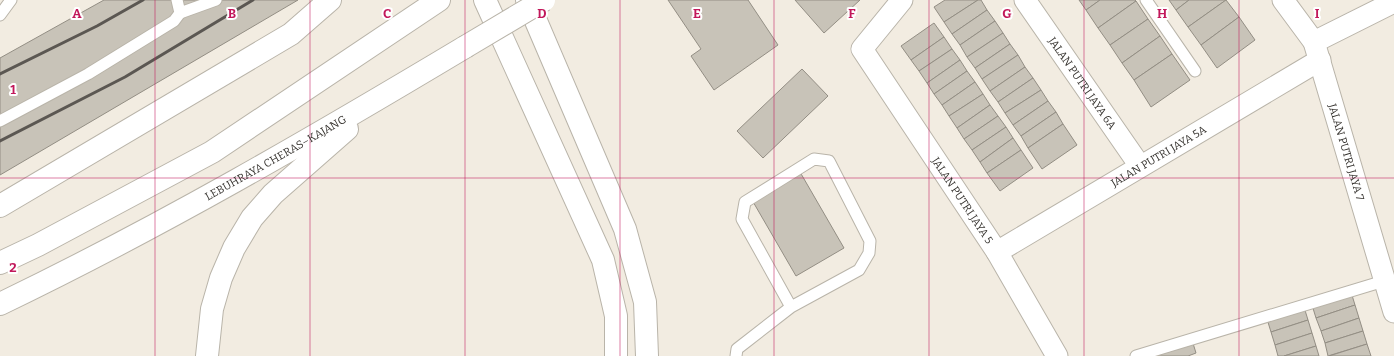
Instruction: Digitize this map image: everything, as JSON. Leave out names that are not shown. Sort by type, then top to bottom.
[{"type":"highway","points":[[0,206],[291,34],[330,0]]},
{"type":"highway","points":[[0,263],[38,245],[212,152],[439,0]]},
{"type":"highway","points":[[485,0],[603,260],[616,316],[616,356]]},
{"type":"highway","points":[[527,0],[625,228],[645,302],[647,356]]},
{"type":"highway","name":"LEBUHRAYA CHERAS–KAJANG","points":[[0,304],[51,279],[272,161],[544,0]]},
{"type":"highway","points":[[207,356],[212,309],[221,278],[234,248],[252,218],[273,194],[389,93]]},
{"type":"street","name":"JALAN PUTRI JAYA 5","points":[[902,0],[862,49],[997,252],[1057,356]]},
{"type":"street","name":"JALAN PUTRI JAYA 6A","points":[[1025,0],[1140,166]]},
{"type":"street","name":"JALAN PUTRI JAYA 7","points":[[1283,0],[1317,51],[1394,312]]},
{"type":"street","name":"JALAN PUTRI JAYA 5A","points":[[997,252],[1140,166],[1394,2]]},
{"type":"lane","points":[[0,15],[11,0]]},
{"type":"lane","points":[[177,0],[180,13]]},
{"type":"lane","points":[[0,121],[88,74],[174,21],[180,13],[216,0]]},
{"type":"lane","points":[[1146,0],[1195,71]]},
{"type":"lane","points":[[736,356],[737,350],[791,307],[859,270],[869,253],[870,241],[829,161],[814,159],[745,202],[742,219],[791,307]]},
{"type":"lane","points":[[1136,356],[1384,281]]},
{"type":"building","points":[[104,0],[298,0],[0,175],[0,58]]},
{"type":"building","points":[[668,0],[748,0],[778,45],[714,90],[691,56],[701,49]]},
{"type":"building","points":[[795,0],[860,0],[824,33]]},
{"type":"building","points":[[945,0],[978,0],[944,22],[934,7]]},
{"type":"building","points":[[978,0],[981,0],[987,10],[952,34],[944,22]]},
{"type":"building","points":[[1079,0],[1100,0],[1086,10]]},
{"type":"building","points":[[1100,0],[1136,1],[1098,28],[1086,10]]},
{"type":"building","points":[[1169,0],[1189,0],[1176,10]]},
{"type":"building","points":[[1189,0],[1226,0],[1188,27],[1176,10]]},
{"type":"building","points":[[1226,0],[1239,17],[1201,45],[1188,27]]},
{"type":"building","points":[[1136,1],[1148,19],[1110,45],[1098,28]]},
{"type":"building","points":[[987,10],[995,21],[960,45],[952,34]]},
{"type":"building","points":[[1239,17],[1255,40],[1217,68],[1201,45]]},
{"type":"building","points":[[1148,19],[1160,36],[1122,63],[1110,45]]},
{"type":"building","points":[[995,21],[1003,33],[967,57],[960,45]]},
{"type":"building","points":[[934,23],[944,37],[911,60],[901,46]]},
{"type":"building","points":[[1003,33],[1010,44],[975,68],[967,57]]},
{"type":"building","points":[[1160,36],[1172,54],[1134,80],[1122,63]]},
{"type":"building","points":[[944,37],[952,49],[919,71],[911,60]]},
{"type":"building","points":[[1010,44],[1018,55],[982,79],[975,68]]},
{"type":"building","points":[[952,49],[960,60],[927,83],[919,71]]},
{"type":"building","points":[[1172,54],[1190,80],[1151,107],[1134,80]]},
{"type":"building","points":[[1018,55],[1025,67],[990,91],[982,79]]},
{"type":"building","points":[[960,60],[967,71],[934,94],[927,83]]},
{"type":"building","points":[[1025,67],[1033,78],[998,102],[990,91]]},
{"type":"building","points":[[802,69],[828,96],[763,158],[737,131]]},
{"type":"building","points":[[967,71],[975,82],[942,105],[934,94]]},
{"type":"building","points":[[1033,78],[1041,90],[1005,113],[998,102]]},
{"type":"building","points":[[975,82],[983,94],[949,116],[942,105]]},
{"type":"building","points":[[1041,90],[1048,101],[1013,125],[1005,113]]},
{"type":"building","points":[[983,94],[990,105],[957,128],[949,116]]},
{"type":"building","points":[[1048,101],[1056,112],[1021,136],[1013,125]]},
{"type":"building","points":[[990,105],[998,116],[964,139],[957,128]]},
{"type":"building","points":[[1056,112],[1063,124],[1028,148],[1021,136]]},
{"type":"building","points":[[998,116],[1006,127],[972,150],[964,139]]},
{"type":"building","points":[[1063,124],[1077,145],[1042,169],[1028,148]]},
{"type":"building","points":[[1006,127],[1013,138],[980,162],[972,150]]},
{"type":"building","points":[[1013,138],[1021,150],[987,173],[980,162]]},
{"type":"building","points":[[1021,150],[1033,168],[1000,191],[987,173]]},
{"type":"building","points":[[800,172],[844,248],[796,276],[752,200]]},
{"type":"building","points":[[1351,292],[1355,305],[1316,318],[1312,305]]},
{"type":"building","points":[[1355,305],[1359,318],[1321,331],[1316,318]]},
{"type":"building","points":[[1304,307],[1308,320],[1271,332],[1267,319]]},
{"type":"building","points":[[1359,318],[1363,331],[1325,343],[1321,331]]},
{"type":"building","points":[[1308,320],[1312,333],[1275,345],[1271,332]]},
{"type":"building","points":[[1363,331],[1367,344],[1328,356],[1325,343]]},
{"type":"building","points":[[1312,333],[1316,346],[1284,356],[1278,356],[1275,345]]},
{"type":"building","points":[[1192,340],[1196,353],[1188,356],[1155,356],[1154,352]]},
{"type":"building","points":[[1367,344],[1371,356],[1329,356]]},
{"type":"building","points":[[1316,346],[1319,356],[1284,356]]},
{"type":"railway","points":[[0,74],[97,26],[143,0]]},
{"type":"railway","points":[[0,141],[125,77],[253,0]]}]
